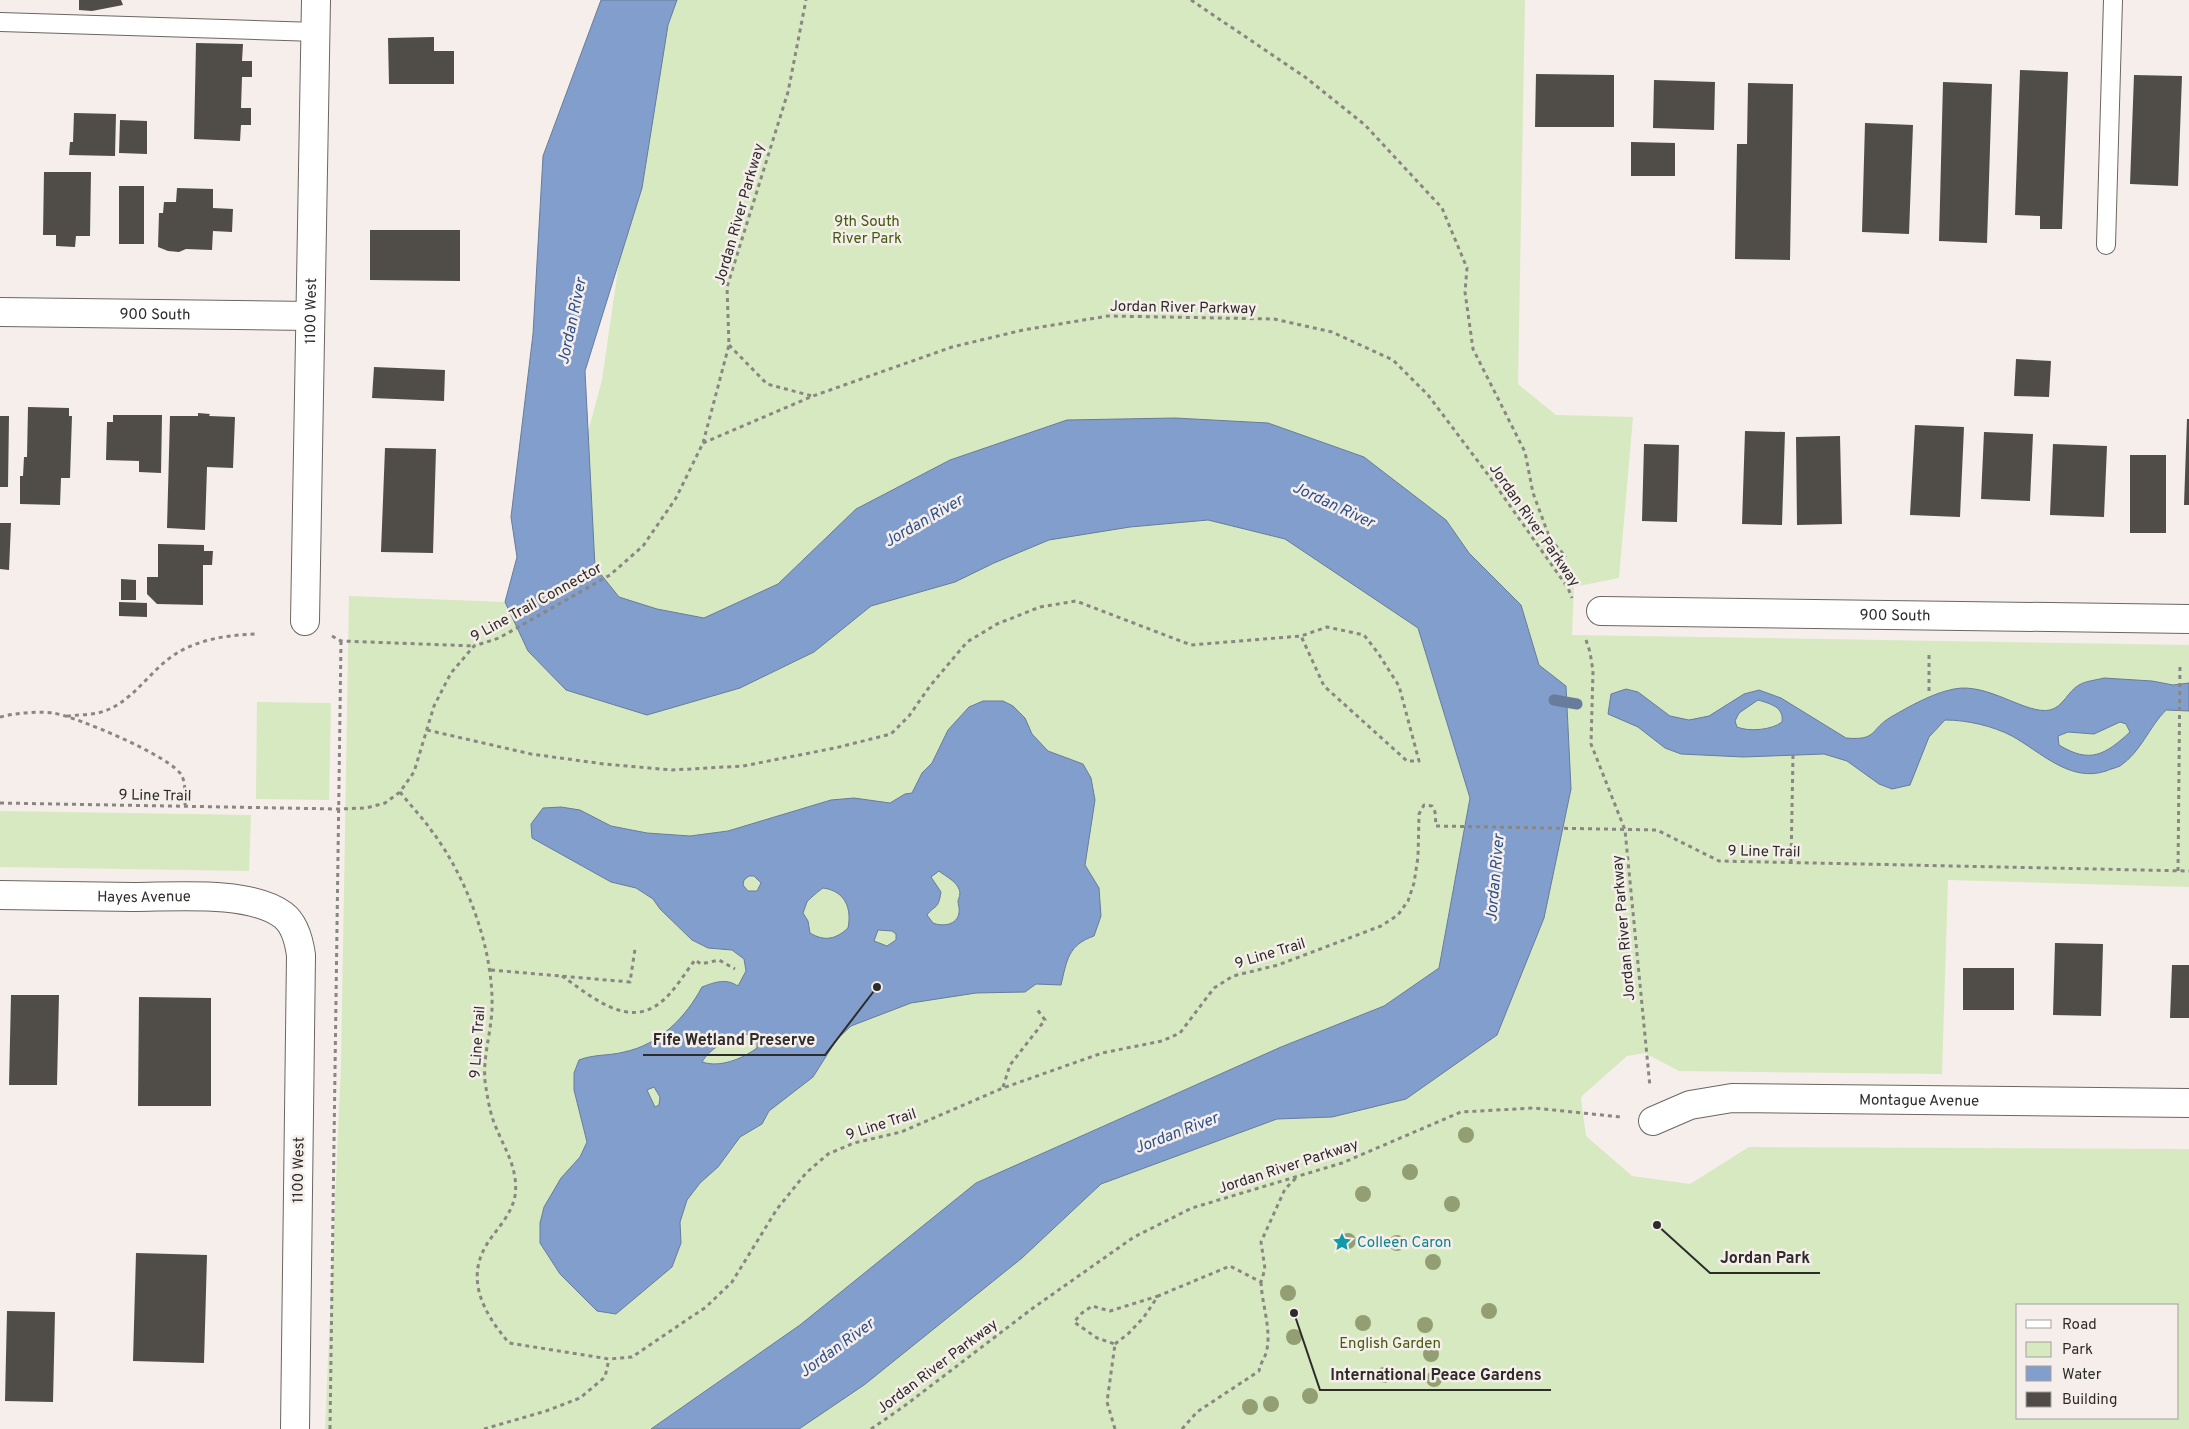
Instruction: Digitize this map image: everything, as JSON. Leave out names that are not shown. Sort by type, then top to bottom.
[{"type":"street","name":"1100 West","points":[[305,621],[316,0]]},
{"type":"street","name":"900 South","points":[[0,312],[310,316]]},
{"type":"street","name":"900 South","points":[[1601,611],[2189,618]]},
{"type":"street","name":"Hayes Avenue","points":[[0,895],[221,898],[259,904],[284,915]]},
{"type":"street","name":"1100 West","points":[[284,915],[293,928],[301,955],[295,1429]]},
{"type":"street","name":"Montague Avenue","points":[[1653,1121],[1690,1104],[1732,1098],[2189,1103]]},
{"type":"lane","points":[[2106,246],[2113,0]]},
{"type":"lane","points":[[0,22],[316,32]]},
{"type":"path","name":"Jordan River Parkway","points":[[729,345],[727,287],[788,92],[806,0]]},
{"type":"path","points":[[1191,0],[1305,77],[1364,125],[1442,208],[1467,268],[1465,292],[1473,349],[1525,452],[1534,493],[1550,539],[1566,557]]},
{"type":"path","name":"Jordan River Parkway","points":[[813,396],[952,347],[1022,330],[1108,316],[1274,319],[1332,332],[1393,360],[1428,395],[1489,476],[1568,588],[1573,603]]},
{"type":"path","points":[[729,345],[767,384],[813,396]]},
{"type":"path","name":"9 Line Trail Connector","points":[[400,792],[414,772],[434,706],[451,673],[474,646],[499,638],[610,575],[643,546],[676,498],[703,443],[729,345]]},
{"type":"path","points":[[703,443],[813,396]]},
{"type":"path","points":[[427,730],[531,754],[604,764],[672,770],[743,766],[836,748],[891,734],[909,716],[930,686],[967,642],[997,624],[1040,607],[1076,601],[1192,645],[1301,636],[1327,627],[1364,636],[1378,653],[1399,686],[1419,762],[1407,761],[1324,686],[1301,636]]},
{"type":"path","points":[[67,716],[98,713],[113,707],[176,654],[192,645],[231,636],[255,634]]},
{"type":"path","name":"Jordan River Parkway","points":[[872,1429],[1033,1308],[1134,1237],[1192,1208],[1342,1163],[1461,1112],[1534,1108],[1653,1121],[1625,830],[1591,744],[1592,672],[1590,652],[1584,636]]},
{"type":"path","points":[[330,1429],[341,641],[474,646]]},
{"type":"path","points":[[1929,691],[1930,652]]},
{"type":"path","points":[[2178,871],[2180,665]]},
{"type":"path","points":[[0,717],[24,713],[52,713],[67,716],[141,747],[170,764],[182,777],[185,807]]},
{"type":"path","points":[[1791,863],[1793,755]]},
{"type":"path","name":"9 Line Trail","points":[[0,803],[338,809],[366,808],[385,803],[400,792],[432,831],[458,872],[476,916],[491,970],[492,1009],[484,1076],[494,1124],[509,1154],[514,1175],[515,1196],[509,1212],[482,1249],[476,1282],[484,1310],[509,1343],[608,1359],[632,1357],[706,1307],[732,1282],[777,1209],[806,1173],[828,1154],[854,1143],[901,1132],[1003,1088],[1102,1053],[1162,1041],[1180,1033],[1214,988],[1233,976],[1278,965],[1381,926],[1398,915],[1408,901],[1414,883],[1418,857],[1419,814],[1424,805],[1432,806],[1435,812],[1436,826],[1657,830],[1719,862],[2189,871]]},
{"type":"path","points":[[491,970],[630,982],[635,949]]},
{"type":"path","points":[[562,976],[597,1001],[619,1011],[641,1013],[661,1002],[695,960],[701,964],[719,960],[735,969]]},
{"type":"path","points":[[1003,1088],[1010,1065],[1045,1020],[1036,1008]]},
{"type":"path","points":[[1182,1429],[1197,1412],[1260,1371],[1260,1365],[1268,1351],[1268,1325],[1262,1301],[1261,1282],[1265,1269],[1261,1242],[1285,1189],[1299,1176]]},
{"type":"path","points":[[1115,1344],[1097,1338],[1074,1322],[1082,1312],[1092,1306],[1110,1311],[1158,1296],[1230,1266],[1261,1282]]},
{"type":"path","points":[[1115,1429],[1107,1402],[1115,1344],[1144,1317],[1158,1296]]},
{"type":"path","points":[[484,1429],[546,1411],[580,1398],[606,1377],[608,1359]]},
{"type":"green space","points":[[657,0],[1525,0],[1518,384],[1556,415],[1633,417],[1619,578],[1574,587],[1572,635],[2189,645],[2189,887],[1948,880],[1942,1074],[1679,1071],[1645,1053],[1627,1056],[1583,1095],[1581,1099],[1586,1136],[1632,1176],[1690,1184],[1749,1147],[2189,1149],[2189,1429],[325,1429],[341,1065],[349,596],[505,602],[529,651],[602,380]]},
{"type":"green space","points":[[257,702],[331,703],[329,800],[256,799]]},
{"type":"green space","points":[[0,811],[251,815],[249,871],[0,867]]},
{"type":"water","name":"Jordan River","points":[[601,0],[677,0],[668,25],[642,188],[585,371],[595,567],[619,597],[657,609],[704,618],[778,584],[856,509],[950,460],[1067,420],[1175,418],[1268,423],[1364,457],[1446,520],[1469,553],[1521,605],[1539,665],[1566,686],[1571,789],[1544,918],[1497,1035],[1406,1099],[1332,1117],[1277,1119],[1101,1184],[1022,1258],[864,1385],[799,1429],[651,1429],[800,1325],[976,1183],[1281,1047],[1384,1006],[1439,968],[1470,798],[1418,628],[1285,539],[1208,520],[1130,527],[1049,540],[955,582],[871,606],[814,652],[740,688],[647,715],[566,690],[528,651],[505,602],[517,557],[511,517],[533,334],[543,156]]},
{"type":"water","points":[[2104,678],[2152,681],[2173,685],[2189,683],[2189,711],[2166,710],[2134,754],[2118,767],[2093,774],[2080,773],[2056,764],[2012,736],[1997,729],[1971,722],[1945,720],[1929,737],[1910,785],[1892,789],[1879,784],[1847,761],[1824,754],[1743,757],[1681,754],[1665,748],[1638,727],[1608,714],[1611,694],[1626,689],[1638,692],[1670,716],[1689,720],[1709,716],[1744,694],[1759,690],[1781,698],[1846,738],[1864,738],[1873,733],[1884,721],[1922,700],[1954,689],[1980,690],[2030,708],[2050,710],[2058,706],[2079,685]],"holes":[[[1758,700],[1776,707],[1781,713],[1782,722],[1772,727],[1760,729],[1742,729],[1737,727],[1735,721],[1739,713]],[[2120,722],[2126,724],[2130,732],[2105,751],[2097,754],[2080,754],[2059,745],[2058,736],[2068,732],[2094,734]]]},
{"type":"water","points":[[983,701],[1003,701],[1013,706],[1025,718],[1032,734],[1048,751],[1083,764],[1091,778],[1095,800],[1085,865],[1099,888],[1101,916],[1094,936],[1079,944],[1070,954],[1061,985],[1036,984],[1025,992],[976,993],[911,1003],[851,1026],[837,1039],[813,1077],[769,1111],[762,1124],[740,1137],[718,1167],[700,1183],[687,1200],[680,1222],[681,1243],[672,1267],[616,1314],[597,1311],[560,1274],[540,1243],[540,1223],[544,1207],[561,1178],[580,1157],[587,1142],[574,1090],[574,1073],[579,1060],[624,1052],[649,1043],[680,1019],[702,987],[725,981],[738,986],[746,971],[744,959],[732,950],[708,948],[692,940],[660,909],[653,899],[636,888],[611,882],[532,838],[531,824],[543,808],[561,807],[580,810],[611,826],[647,833],[690,836],[728,831],[831,800],[854,798],[890,803],[905,794],[912,793],[922,773],[932,763],[948,730],[969,707]],"holes":[[[939,871],[950,879],[960,892],[958,917],[953,922],[945,925],[933,923],[927,915],[937,905],[941,892],[931,877]],[[749,876],[754,876],[761,883],[757,891],[748,891],[743,885],[744,880]],[[823,888],[831,890],[842,897],[848,907],[848,928],[839,935],[830,938],[821,938],[810,933],[808,921],[803,913],[807,902]],[[878,930],[892,931],[896,934],[896,940],[887,946],[874,941]],[[751,1034],[757,1039],[757,1048],[745,1056],[731,1061],[716,1064],[702,1062],[711,1051],[730,1039]],[[654,1087],[660,1097],[659,1105],[655,1107],[647,1090]]]},
{"type":"building","points":[[79,0],[121,0],[123,5],[92,11],[79,10]]},
{"type":"building","points":[[434,37],[434,51],[454,51],[454,84],[389,84],[388,38]]},
{"type":"building","points":[[196,43],[243,44],[242,61],[252,61],[252,77],[242,77],[241,108],[251,108],[251,125],[241,125],[240,141],[194,139]]},
{"type":"building","points":[[2020,70],[2068,72],[2062,229],[2040,229],[2040,216],[2015,215]]},
{"type":"building","points":[[1536,74],[1614,75],[1614,127],[1535,127]]},
{"type":"building","points":[[2134,75],[2182,76],[2178,186],[2130,184]]},
{"type":"building","points":[[1654,80],[1715,82],[1714,130],[1653,128]]},
{"type":"building","points":[[1943,82],[1992,84],[1987,243],[1939,241]]},
{"type":"building","points":[[1748,83],[1793,84],[1790,260],[1735,259],[1737,144],[1747,144]]},
{"type":"building","points":[[74,113],[116,114],[115,156],[69,155],[70,142],[73,142]]},
{"type":"building","points":[[120,120],[147,121],[147,154],[119,153]]},
{"type":"building","points":[[1865,123],[1913,125],[1909,234],[1862,232]]},
{"type":"building","points":[[1631,142],[1675,143],[1675,176],[1631,176]]},
{"type":"building","points":[[44,172],[91,172],[90,236],[76,236],[75,247],[56,246],[56,235],[43,235]]},
{"type":"building","points":[[119,186],[144,186],[144,244],[119,244]]},
{"type":"building","points":[[177,188],[213,189],[213,208],[233,209],[232,232],[213,231],[212,250],[186,249],[179,252],[168,251],[158,247],[159,213],[163,213],[164,202],[176,202]]},
{"type":"building","points":[[370,230],[460,230],[460,281],[370,280]]},
{"type":"building","points":[[2016,359],[2051,361],[2049,397],[2014,396]]},
{"type":"building","points":[[374,367],[445,370],[444,401],[372,398]]},
{"type":"building","points":[[28,407],[69,408],[69,416],[72,416],[70,478],[61,478],[60,505],[20,504],[20,476],[23,476],[24,457],[27,457]]},
{"type":"building","points":[[198,413],[210,414],[209,416],[235,417],[233,468],[207,467],[205,530],[167,528],[170,416],[198,416]]},
{"type":"building","points":[[113,415],[162,415],[161,473],[139,472],[139,461],[106,460],[107,422],[113,422]]},
{"type":"building","points":[[0,416],[9,416],[8,487],[0,487]]},
{"type":"building","points":[[2187,419],[2189,419],[2189,505],[2184,505]]},
{"type":"building","points":[[1915,425],[1964,427],[1960,517],[1910,515]]},
{"type":"building","points":[[1745,431],[1785,432],[1782,525],[1742,524]]},
{"type":"building","points":[[1984,432],[2033,434],[2030,501],[1981,499]]},
{"type":"building","points":[[1840,436],[1842,524],[1797,525],[1796,437]]},
{"type":"building","points":[[1644,444],[1679,445],[1677,522],[1642,521]]},
{"type":"building","points":[[2053,444],[2107,446],[2104,517],[2050,515]]},
{"type":"building","points":[[385,448],[436,449],[433,553],[381,552]]},
{"type":"building","points":[[2130,455],[2166,455],[2166,533],[2130,533]]},
{"type":"building","points":[[0,523],[11,523],[9,570],[0,569]]},
{"type":"building","points":[[158,544],[204,545],[204,551],[213,551],[212,565],[203,565],[203,605],[157,604],[147,594],[147,577],[158,577]]},
{"type":"building","points":[[121,579],[136,580],[136,600],[121,600]]},
{"type":"building","points":[[119,602],[147,603],[147,617],[119,616]]},
{"type":"building","points":[[2055,943],[2103,944],[2101,1016],[2053,1015]]},
{"type":"building","points":[[2172,965],[2189,965],[2189,1018],[2170,1018]]},
{"type":"building","points":[[1963,968],[2014,968],[2014,1010],[1963,1010]]},
{"type":"building","points":[[11,995],[59,995],[57,1085],[9,1085]]},
{"type":"building","points":[[139,997],[211,998],[211,1106],[138,1106]]},
{"type":"building","points":[[136,1253],[207,1255],[204,1363],[133,1361]]},
{"type":"building","points":[[7,1311],[55,1312],[53,1402],[5,1401]]},
{"type":"waterway","points":[[1554,700],[1577,704]]},
{"type":"place","name":"Fife Wetland Preserve","points":[[877,987]]},
{"type":"place","name":"Jordan Park","points":[[1657,1225]]},
{"type":"place","name":"Colleen Caron","points":[[1342,1242]]},
{"type":"place","name":"International Peace Gardens","points":[[1294,1313]]},
{"type":"park label","name":"9th South River Park","points":[[867,230]]},
{"type":"park label","name":"English Garden","points":[[1390,1343]]}]
